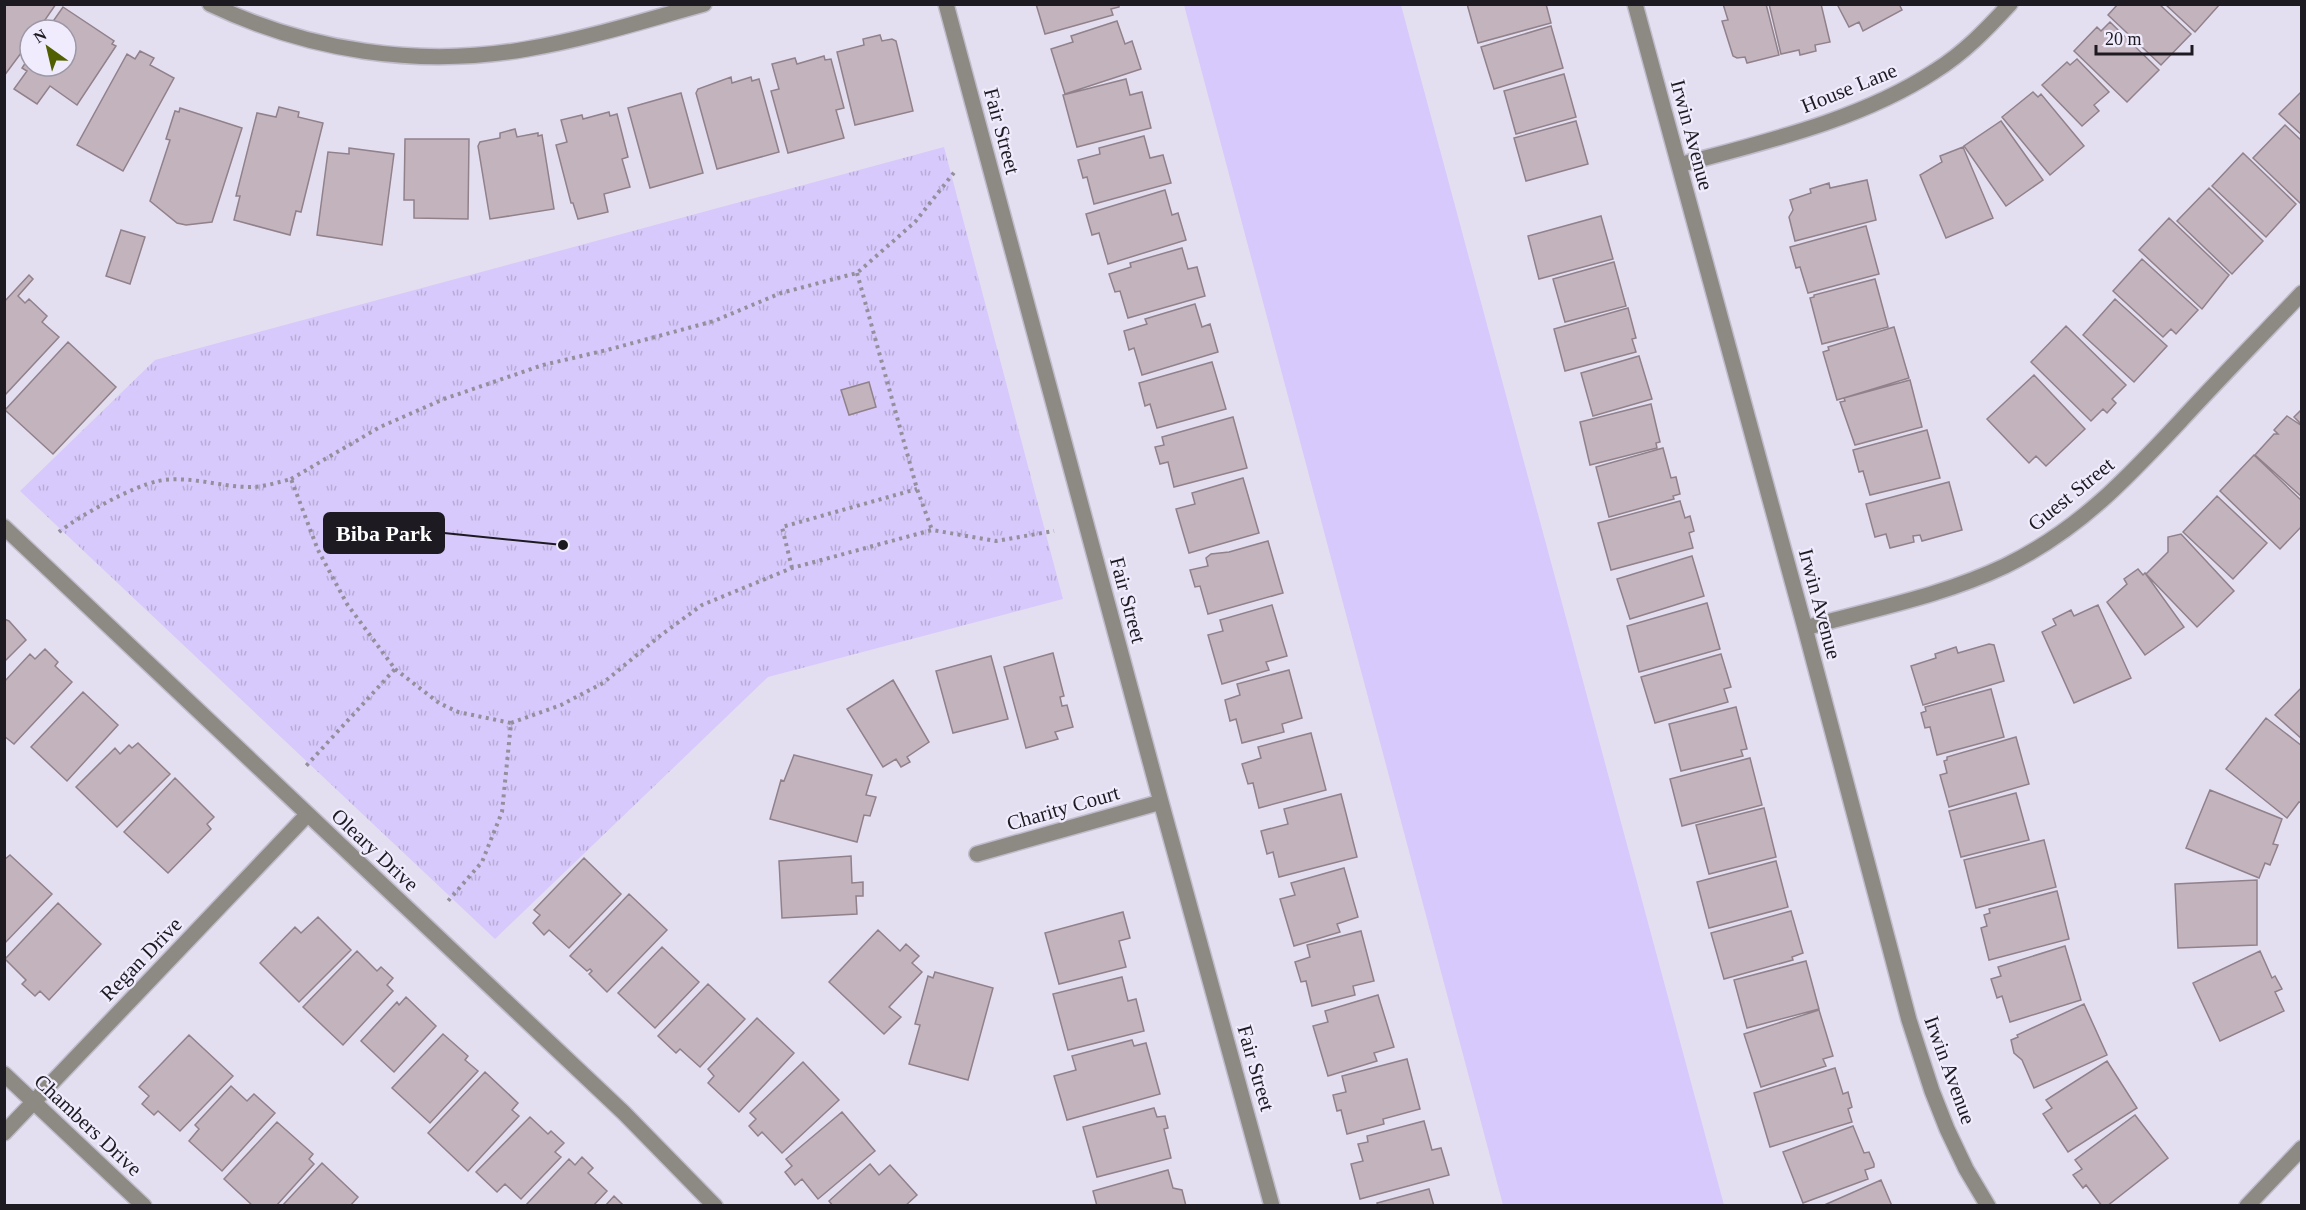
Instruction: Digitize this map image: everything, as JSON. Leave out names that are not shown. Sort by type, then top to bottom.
[{"type":"street","points":[[210,4],[244,20],[323,45],[372,54],[418,57],[478,56],[527,49],[588,36],[704,4]]},
{"type":"street","name":"Fair Street","points":[[946,4],[1272,1206]]},
{"type":"street","name":"Irwin Avenue","points":[[1635,4],[1920,1057],[1947,1129],[1966,1169],[1988,1206]]},
{"type":"street","name":"House Lane","points":[[1679,165],[1807,128],[1903,91],[1936,71],[1977,40],[2010,4]]},
{"type":"street","name":"Guest Street","points":[[1805,628],[1944,591],[1979,578],[2034,550],[2068,529],[2123,482],[2301,293]]},
{"type":"street","name":"Oleary Drive","points":[[4,527],[624,1113],[715,1206]]},
{"type":"street","name":"Charity Court","points":[[977,854],[1161,802]]},
{"type":"street","name":"Regan Drive","points":[[4,1133],[308,815]]},
{"type":"street","name":"Chambers Drive","points":[[4,1074],[144,1206]]},
{"type":"street","points":[[2247,1206],[2301,1148]]},
{"type":"path","points":[[59,532],[70,523],[118,496],[158,481],[204,481],[252,487],[291,479],[380,427],[444,399],[543,365],[714,321],[781,293],[856,273],[915,222],[956,170]]},
{"type":"path","points":[[856,273],[916,489],[932,530]]},
{"type":"path","points":[[291,479],[318,550],[347,604],[395,669],[439,703],[458,712],[511,723],[561,705],[603,683],[661,635],[702,605],[792,568],[932,530],[996,541],[1054,531]]},
{"type":"path","points":[[792,568],[782,526],[916,489]]},
{"type":"path","points":[[306,766],[395,669]]},
{"type":"path","points":[[448,901],[482,862],[502,812],[511,723]]},
{"type":"green space","points":[[1184,5],[1401,5],[1724,1205],[1503,1205]]},
{"type":"green space","points":[[944,147],[1063,599],[768,677],[495,939],[20,491],[155,360]]},
{"type":"building","points":[[4,4],[56,4],[46,18],[18,18],[18,57],[4,76]]},
{"type":"building","points":[[1036,4],[1119,4],[1119,7],[1111,9],[1113,15],[1045,34]]},
{"type":"building","points":[[1467,4],[1546,4],[1551,23],[1478,43]]},
{"type":"building","points":[[1723,4],[1766,4],[1779,55],[1747,63],[1745,57],[1733,56],[1722,21],[1728,20]]},
{"type":"building","points":[[1769,4],[1821,4],[1830,42],[1815,45],[1816,51],[1800,55],[1799,50],[1781,54]]},
{"type":"building","points":[[1837,4],[1899,4],[1902,10],[1863,31],[1859,22],[1849,27]]},
{"type":"building","points":[[2118,4],[2159,4],[2191,34],[2161,65],[2108,15]]},
{"type":"building","points":[[2165,4],[2220,4],[2195,32]]},
{"type":"building","points":[[63,7],[114,41],[112,44],[116,46],[77,105],[50,86],[37,104],[14,89],[22,78],[78,78],[78,18],[55,18]]},
{"type":"building","points":[[1117,21],[1125,44],[1132,41],[1141,69],[1065,94],[1051,49],[1073,42],[1071,36]]},
{"type":"building","points":[[2110,22],[2159,70],[2127,102],[2074,51],[2097,27],[2101,31]]},
{"type":"building","points":[[1551,26],[1563,68],[1494,89],[1481,47]]},
{"type":"building","points":[[880,35],[882,41],[892,39],[896,41],[913,111],[855,125],[837,52],[864,45],[863,39]]},
{"type":"building","points":[[140,51],[154,58],[150,65],[174,78],[123,171],[77,145],[127,54],[135,59]]},
{"type":"building","points":[[824,56],[825,60],[831,59],[844,108],[836,110],[844,138],[788,153],[771,91],[779,89],[772,64],[795,58],[797,64]]},
{"type":"building","points":[[2077,59],[2109,92],[2094,105],[2099,111],[2082,126],[2042,85],[2067,62],[2070,65]]},
{"type":"building","points":[[1564,74],[1576,117],[1516,134],[1504,91]]},
{"type":"building","points":[[731,77],[732,83],[751,77],[752,81],[759,79],[779,152],[717,169],[696,93],[698,89]]},
{"type":"building","points":[[1126,79],[1130,95],[1142,92],[1151,128],[1077,147],[1063,95]]},
{"type":"building","points":[[2302,91],[2302,135],[2279,114]]},
{"type":"building","points":[[2033,92],[2038,97],[2041,94],[2084,146],[2050,175],[2002,117]]},
{"type":"building","points":[[681,93],[703,173],[650,188],[628,108]]},
{"type":"building","points":[[279,107],[299,112],[298,117],[323,123],[301,212],[296,211],[290,235],[234,220],[240,196],[236,196],[257,113],[276,117]]},
{"type":"building","points":[[180,108],[242,128],[212,222],[186,225],[177,223],[150,201],[170,140],[166,139],[175,111],[179,112]]},
{"type":"building","points":[[609,112],[610,116],[617,114],[628,157],[622,159],[630,187],[604,194],[608,212],[578,219],[573,203],[571,203],[556,145],[567,142],[561,120],[582,115],[583,119]]},
{"type":"building","points":[[1576,121],[1588,164],[1526,181],[1514,138]]},
{"type":"building","points":[[2001,121],[2043,180],[2006,206],[1964,146]]},
{"type":"building","points":[[2285,125],[2302,141],[2302,201],[2300,203],[2253,158]]},
{"type":"building","points":[[515,129],[517,137],[538,133],[538,136],[542,135],[554,209],[490,219],[478,146],[480,142],[500,138],[500,133]]},
{"type":"building","points":[[1144,136],[1150,158],[1163,155],[1171,183],[1094,204],[1087,177],[1083,178],[1078,160],[1100,154],[1099,148]]},
{"type":"building","points":[[405,139],[469,139],[468,219],[414,218],[414,200],[404,200]]},
{"type":"building","points":[[1963,147],[1993,218],[1946,238],[1920,175],[1942,162],[1940,156]]},
{"type":"building","points":[[349,148],[394,154],[382,245],[317,235],[328,152],[349,154]]},
{"type":"building","points":[[2243,153],[2296,204],[2266,237],[2212,186]]},
{"type":"building","points":[[1867,180],[1876,220],[1795,241],[1789,217],[1793,210],[1790,200],[1811,193],[1810,189],[1829,183],[1830,188]]},
{"type":"building","points":[[2209,188],[2263,241],[2232,274],[2177,221]]},
{"type":"building","points":[[1165,190],[1172,215],[1178,213],[1186,240],[1108,264],[1099,233],[1092,235],[1086,214]]},
{"type":"building","points":[[1601,216],[1613,259],[1539,279],[1528,236]]},
{"type":"building","points":[[2169,218],[2229,275],[2202,309],[2139,250]]},
{"type":"building","points":[[1866,226],[1879,274],[1808,293],[1800,267],[1796,268],[1790,247]]},
{"type":"building","points":[[121,230],[145,237],[130,284],[106,276]]},
{"type":"building","points":[[1182,248],[1188,269],[1197,267],[1205,296],[1128,318],[1120,291],[1115,292],[1109,274],[1131,267],[1130,263]]},
{"type":"building","points":[[2142,259],[2198,310],[2176,334],[2171,329],[2163,337],[2113,291]]},
{"type":"building","points":[[1614,262],[1626,306],[1565,322],[1553,279]]},
{"type":"building","points":[[29,275],[33,279],[18,296],[25,303],[29,299],[47,316],[42,322],[59,337],[4,396],[4,302]]},
{"type":"building","points":[[1875,279],[1888,327],[1822,344],[1810,298]]},
{"type":"building","points":[[2115,299],[2167,346],[2134,382],[2083,335]]},
{"type":"building","points":[[1195,304],[1202,327],[1210,324],[1218,352],[1142,375],[1134,348],[1129,350],[1124,331],[1147,324],[1145,319]]},
{"type":"building","points":[[1628,308],[1636,338],[1632,339],[1636,352],[1565,371],[1554,329]]},
{"type":"building","points":[[2066,326],[2126,385],[2112,399],[2116,403],[2107,413],[2103,409],[2091,421],[2031,362]]},
{"type":"building","points":[[1894,327],[1909,378],[1837,400],[1823,352],[1829,350],[1828,347]]},
{"type":"building","points":[[68,342],[116,387],[53,454],[5,410]]},
{"type":"building","points":[[1639,356],[1652,399],[1593,416],[1581,373]]},
{"type":"building","points":[[1212,362],[1226,409],[1157,428],[1150,404],[1145,406],[1139,383]]},
{"type":"building","points":[[2034,375],[2085,429],[2046,466],[2036,456],[2029,463],[1987,419]]},
{"type":"building","points":[[1910,380],[1922,427],[1855,445],[1840,402],[1845,401],[1844,398]]},
{"type":"building","points":[[869,382],[876,407],[849,415],[841,390]]},
{"type":"building","points":[[1651,404],[1660,442],[1656,443],[1657,448],[1590,465],[1580,422]]},
{"type":"building","points":[[2302,409],[2302,425],[2294,417]]},
{"type":"building","points":[[2287,416],[2302,426],[2302,497],[2255,455],[2274,434],[2278,434],[2274,430]]},
{"type":"building","points":[[1233,417],[1247,468],[1174,487],[1168,462],[1160,464],[1155,447],[1164,445],[1162,437]]},
{"type":"building","points":[[1927,430],[1940,478],[1870,495],[1863,471],[1859,472],[1853,450]]},
{"type":"building","points":[[1663,448],[1671,478],[1676,477],[1680,494],[1673,496],[1674,499],[1609,517],[1596,467]]},
{"type":"building","points":[[2254,455],[2302,501],[2302,526],[2280,549],[2220,491]]},
{"type":"building","points":[[1243,478],[1259,533],[1189,553],[1176,509],[1195,504],[1192,493]]},
{"type":"building","points":[[1949,482],[1962,530],[1922,541],[1920,535],[1913,536],[1914,542],[1890,548],[1886,534],[1875,537],[1866,504]]},
{"type":"building","points":[[2217,496],[2267,543],[2233,579],[2183,532]]},
{"type":"building","points":[[1680,501],[1685,518],[1690,516],[1694,531],[1689,533],[1693,548],[1611,570],[1598,523]]},
{"type":"building","points":[[2181,534],[2234,591],[2197,627],[2146,574],[2168,552],[2168,537]]},
{"type":"building","points":[[1268,541],[1283,593],[1208,614],[1200,586],[1195,587],[1190,570],[1208,566],[1206,558],[1211,554],[1229,552]]},
{"type":"building","points":[[1692,556],[1704,596],[1630,619],[1617,579]]},
{"type":"building","points":[[2138,569],[2143,575],[2145,573],[2184,627],[2145,655],[2107,602],[2127,584],[2124,579]]},
{"type":"building","points":[[1707,603],[1720,649],[1639,672],[1627,626]]},
{"type":"building","points":[[1272,605],[1287,656],[1266,662],[1269,670],[1222,684],[1208,635],[1223,631],[1220,620]]},
{"type":"building","points":[[2098,605],[2131,678],[2074,703],[2042,632],[2056,625],[2053,619],[2071,610],[2074,616]]},
{"type":"building","points":[[4,619],[9,621],[26,640],[4,662]]},
{"type":"building","points":[[1989,644],[1994,645],[2004,681],[1923,705],[1911,666],[1936,658],[1935,654],[1956,647],[1958,653]]},
{"type":"building","points":[[45,649],[58,662],[55,666],[72,682],[14,744],[4,736],[4,682],[30,654],[35,659]]},
{"type":"building","points":[[1053,653],[1064,696],[1060,697],[1062,706],[1067,705],[1073,727],[1055,732],[1058,739],[1026,748],[1004,667]]},
{"type":"building","points":[[1721,654],[1731,687],[1724,689],[1728,702],[1655,723],[1641,677]]},
{"type":"building","points":[[991,656],[1008,719],[953,733],[936,671]]},
{"type":"building","points":[[1289,670],[1302,718],[1282,724],[1284,732],[1242,743],[1236,719],[1230,721],[1225,700],[1240,695],[1237,684]]},
{"type":"building","points":[[893,680],[929,742],[907,757],[910,762],[901,767],[896,759],[883,767],[847,709]]},
{"type":"building","points":[[2302,687],[2302,739],[2275,715]]},
{"type":"building","points":[[1991,689],[2004,737],[1937,755],[1930,727],[1925,728],[1921,713],[1926,711],[1925,707]]},
{"type":"building","points":[[83,692],[118,725],[67,781],[31,747]]},
{"type":"building","points":[[1736,707],[1747,749],[1741,750],[1743,756],[1681,771],[1669,724]]},
{"type":"building","points":[[2266,718],[2302,746],[2302,803],[2299,802],[2287,818],[2226,769]]},
{"type":"building","points":[[1311,733],[1326,790],[1259,808],[1253,783],[1248,784],[1242,764],[1261,758],[1258,747]]},
{"type":"building","points":[[2016,737],[2029,784],[1949,807],[1940,775],[1947,773],[1944,761],[1947,757]]},
{"type":"building","points":[[138,743],[170,774],[117,827],[76,787],[115,748],[120,754],[129,745],[132,748]]},
{"type":"building","points":[[794,755],[872,775],[866,795],[876,797],[870,816],[864,815],[857,842],[770,819],[781,780],[784,781]]},
{"type":"building","points":[[1750,758],[1762,805],[1682,826],[1670,779]]},
{"type":"building","points":[[175,778],[214,817],[207,824],[211,829],[168,873],[124,832]]},
{"type":"building","points":[[2210,790],[2282,819],[2273,844],[2278,845],[2270,865],[2265,863],[2259,878],[2186,848]]},
{"type":"building","points":[[2016,793],[2029,840],[1961,857],[1949,811]]},
{"type":"building","points":[[1341,794],[1357,857],[1279,877],[1273,852],[1267,854],[1261,831],[1288,824],[1284,809]]},
{"type":"building","points":[[1764,808],[1776,857],[1709,874],[1696,825]]},
{"type":"building","points":[[2044,840],[2056,887],[1976,908],[1964,860]]},
{"type":"building","points":[[10,855],[52,894],[4,944],[4,860]]},
{"type":"building","points":[[851,856],[852,883],[863,882],[863,896],[856,896],[857,914],[782,918],[779,861]]},
{"type":"building","points":[[584,858],[621,894],[569,948],[549,930],[544,935],[533,923],[540,915],[534,910]]},
{"type":"building","points":[[1776,861],[1788,907],[1709,928],[1697,882]]},
{"type":"building","points":[[1344,868],[1358,917],[1337,924],[1340,932],[1294,946],[1280,899],[1295,895],[1291,883]]},
{"type":"building","points":[[2257,880],[2257,945],[2178,948],[2175,884]]},
{"type":"building","points":[[2057,891],[2069,939],[1989,960],[1981,928],[1987,926],[1984,915],[1990,913],[1989,909]]},
{"type":"building","points":[[629,894],[667,930],[607,992],[589,974],[592,971],[590,969],[587,971],[570,956]]},
{"type":"building","points":[[58,903],[101,944],[49,1000],[40,991],[35,996],[22,984],[26,980],[5,959]]},
{"type":"building","points":[[1791,911],[1803,953],[1792,957],[1793,960],[1724,979],[1711,933]]},
{"type":"building","points":[[1123,912],[1130,938],[1119,941],[1126,967],[1059,984],[1045,933]]},
{"type":"building","points":[[318,917],[351,950],[299,1002],[260,963],[295,927],[301,933]]},
{"type":"building","points":[[878,930],[900,951],[906,944],[919,956],[912,963],[922,972],[889,1007],[901,1017],[884,1034],[829,982]]},
{"type":"building","points":[[1361,931],[1374,981],[1353,986],[1355,995],[1312,1006],[1306,981],[1301,982],[1295,962],[1310,957],[1307,945]]},
{"type":"building","points":[[2065,946],[2081,1000],[2010,1022],[2002,996],[1997,998],[1991,979],[2001,976],[1998,967]]},
{"type":"building","points":[[662,947],[699,982],[655,1028],[618,993]]},
{"type":"building","points":[[357,951],[377,971],[381,967],[393,978],[387,985],[393,991],[343,1045],[303,1007]]},
{"type":"building","points":[[2260,951],[2272,978],[2275,976],[2282,989],[2275,992],[2284,1011],[2220,1041],[2193,983]]},
{"type":"building","points":[[1806,961],[1819,1009],[1747,1028],[1734,980]]},
{"type":"building","points":[[935,972],[993,988],[968,1080],[909,1064],[920,1025],[915,1024],[928,976],[933,978]]},
{"type":"building","points":[[1122,977],[1128,1001],[1136,999],[1144,1031],[1068,1050],[1053,994]]},
{"type":"building","points":[[708,984],[745,1019],[700,1067],[680,1049],[676,1053],[658,1036]]},
{"type":"building","points":[[1378,995],[1394,1047],[1374,1053],[1377,1061],[1328,1076],[1313,1026],[1328,1022],[1325,1011]]},
{"type":"building","points":[[406,997],[436,1026],[394,1072],[361,1041],[397,1002],[399,1005]]},
{"type":"building","points":[[2084,1004],[2107,1055],[2034,1088],[2022,1060],[2014,1053],[2011,1040],[2018,1037],[2017,1035]]},
{"type":"building","points":[[1819,1010],[1833,1056],[1823,1059],[1826,1066],[1761,1087],[1744,1034]]},
{"type":"building","points":[[757,1018],[794,1053],[739,1112],[708,1083],[714,1076],[708,1069]]},
{"type":"building","points":[[443,1034],[468,1056],[465,1060],[478,1071],[430,1123],[392,1088]]},
{"type":"building","points":[[189,1035],[233,1076],[180,1131],[158,1111],[154,1115],[142,1104],[149,1096],[139,1087]]},
{"type":"building","points":[[1132,1040],[1134,1046],[1146,1043],[1160,1094],[1067,1120],[1054,1076],[1076,1070],[1072,1056]]},
{"type":"building","points":[[1407,1059],[1420,1109],[1383,1119],[1384,1124],[1347,1134],[1341,1110],[1337,1111],[1333,1095],[1346,1092],[1342,1076]]},
{"type":"building","points":[[2107,1061],[2137,1108],[2068,1152],[2043,1114],[2052,1108],[2046,1100]]},
{"type":"building","points":[[803,1062],[839,1100],[782,1153],[762,1132],[758,1136],[749,1126],[756,1119],[750,1113]]},
{"type":"building","points":[[1835,1068],[1843,1094],[1848,1092],[1852,1107],[1848,1109],[1852,1122],[1770,1147],[1754,1093]]},
{"type":"building","points":[[485,1072],[518,1103],[512,1110],[519,1116],[468,1171],[428,1133]]},
{"type":"building","points":[[231,1086],[247,1101],[254,1094],[275,1113],[222,1171],[189,1141],[199,1129],[195,1125]]},
{"type":"building","points":[[1154,1108],[1157,1117],[1165,1116],[1168,1128],[1164,1129],[1171,1158],[1097,1177],[1083,1127]]},
{"type":"building","points":[[842,1112],[875,1151],[818,1199],[802,1179],[795,1185],[785,1172],[792,1166],[786,1159]]},
{"type":"building","points":[[2135,1115],[2168,1158],[2107,1206],[2102,1206],[2086,1185],[2083,1188],[2073,1175],[2082,1169],[2075,1160]]},
{"type":"building","points":[[530,1117],[548,1134],[551,1131],[564,1143],[555,1152],[561,1157],[521,1199],[505,1184],[497,1192],[476,1172]]},
{"type":"building","points":[[1424,1121],[1432,1150],[1441,1148],[1449,1175],[1360,1199],[1351,1164],[1363,1161],[1358,1144],[1368,1142],[1367,1136]]},
{"type":"building","points":[[277,1122],[313,1154],[309,1159],[314,1164],[276,1206],[253,1206],[224,1179]]},
{"type":"building","points":[[1853,1126],[1864,1153],[1869,1152],[1874,1164],[1874,1167],[1865,1170],[1868,1179],[1803,1203],[1783,1152]]},
{"type":"building","points":[[582,1157],[593,1168],[588,1173],[607,1191],[593,1206],[525,1206],[569,1159],[575,1165]]},
{"type":"building","points":[[322,1163],[358,1197],[350,1206],[282,1206]]},
{"type":"building","points":[[870,1164],[879,1175],[890,1165],[917,1195],[905,1206],[833,1206],[829,1201]]},
{"type":"building","points":[[1168,1170],[1173,1188],[1182,1190],[1186,1206],[1097,1206],[1093,1191]]},
{"type":"building","points":[[1881,1180],[1892,1206],[1822,1206]]},
{"type":"building","points":[[1429,1189],[1434,1206],[1378,1206],[1377,1203]]},
{"type":"building","points":[[614,1196],[624,1206],[605,1206]]},
{"type":"place","name":"Biba Park","points":[[563,545]]}]
